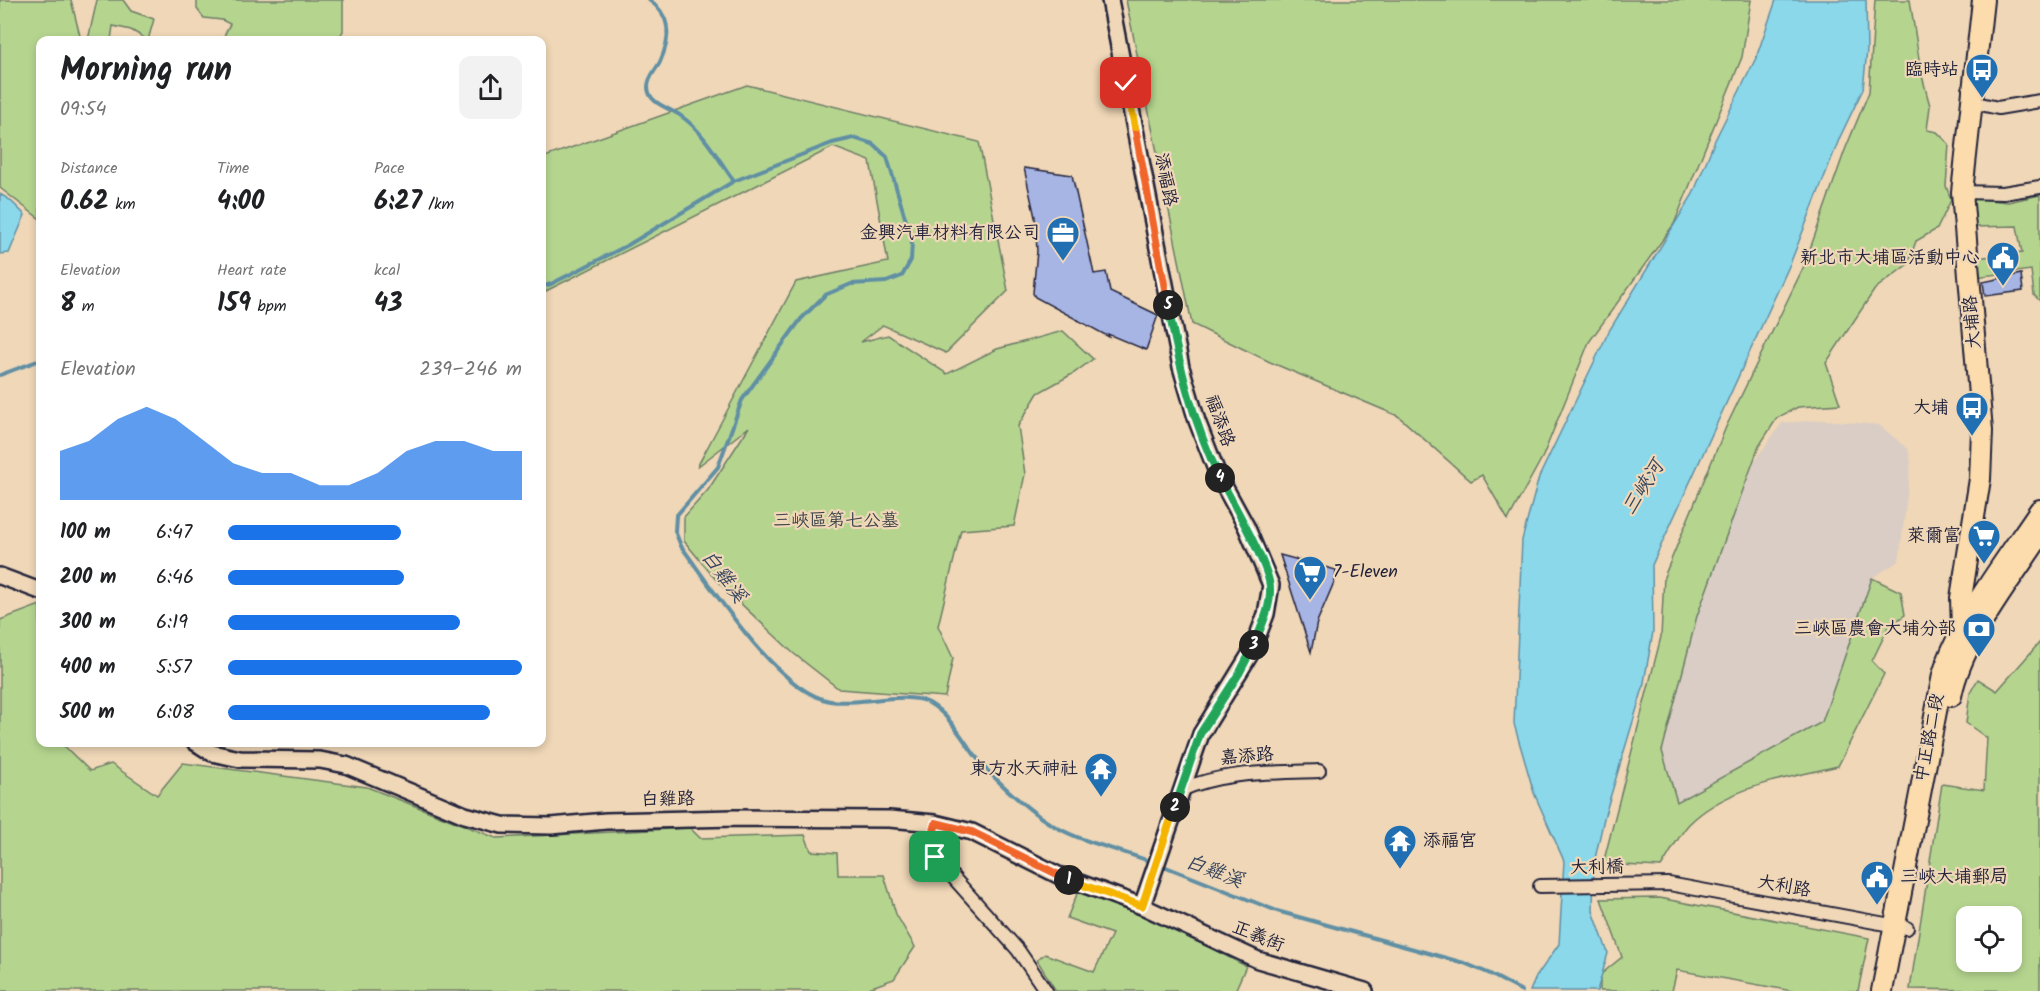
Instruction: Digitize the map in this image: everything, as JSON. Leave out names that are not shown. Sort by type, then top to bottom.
[{"type":"main road","name":"大埔路","points":[[1966,635],[1961,598],[1980,479],[1982,431],[1962,192],[1983,0]]},
{"type":"main road","name":"中正路二段","points":[[1966,635],[2040,510]]},
{"type":"main road","name":"中正路二段","points":[[1896,991],[1901,927],[1943,675],[1949,653],[1966,635],[2040,536]]},
{"type":"main road","name":"中正路二段","points":[[1882,991],[1901,927]]},
{"type":"street","name":"添福路","points":[[1110,0],[1181,367]]},
{"type":"street","points":[[1972,102],[1998,108],[2040,101]]},
{"type":"street","points":[[1962,192],[2003,193],[2040,187]]},
{"type":"street","name":"福添路","points":[[1181,367],[1197,421],[1218,476],[1246,526],[1271,585],[1266,614],[1252,651],[1200,734],[1181,790]]},
{"type":"street","points":[[0,576],[36,590]]},
{"type":"street","name":"白雞路","points":[[203,747],[212,753],[240,759],[320,760],[346,765],[465,815],[502,825],[541,826],[606,821],[734,819],[889,819],[936,823],[972,832],[1058,875],[1142,906]]},
{"type":"street","name":"嘉添路","points":[[1181,790],[1200,781],[1232,775],[1319,771]]},
{"type":"street","points":[[1142,906],[1181,790]]},
{"type":"street","points":[[936,823],[932,838],[935,857],[1018,950],[1046,991]]},
{"type":"street","name":"大利路","points":[[1655,885],[1669,884],[1901,927]]},
{"type":"street","name":"大利橋","points":[[1540,886],[1655,885]]},
{"type":"street","name":"正義街","points":[[1142,906],[1258,960],[1365,991]]},
{"type":"shaded area","points":[[1824,420],[1879,425],[1908,449],[1911,462],[1899,561],[1872,578],[1822,722],[1677,802],[1662,751],[1697,616],[1721,548],[1755,460],[1782,423]]},
{"type":"green space","points":[[0,0],[71,0],[80,36],[36,36],[36,216],[0,188]]},
{"type":"green space","points":[[97,0],[123,0],[131,11],[154,19],[149,36],[141,36],[131,30],[113,26],[112,36],[89,36]]},
{"type":"green space","points":[[197,0],[343,0],[343,31],[340,36],[224,36],[230,24],[222,20],[204,18],[197,9]]},
{"type":"green space","points":[[1126,0],[1751,0],[1742,57],[1674,224],[1589,342],[1543,456],[1508,520],[1482,475],[1471,481],[1398,416],[1270,362],[1192,324]]},
{"type":"green space","points":[[1875,0],[1910,0],[1921,72],[1930,106],[1927,130],[1937,132],[1949,144],[1946,186],[1951,200],[1937,229],[1916,241],[1908,264],[1875,289],[1826,363],[1840,404],[1798,407],[1777,418],[1759,446],[1697,616],[1662,751],[1677,802],[1822,722],[1872,578],[1901,592],[1905,615],[1889,626],[1872,661],[1884,674],[1838,766],[1759,785],[1721,801],[1704,811],[1689,824],[1661,867],[1603,864],[1661,637],[1664,577],[1726,427],[1804,266],[1845,150],[1869,92]]},
{"type":"green space","name":"三峽區第七公墓","points":[[747,85],[979,142],[1008,291],[946,353],[883,325],[861,342],[888,335],[947,374],[997,349],[1063,331],[1093,359],[1074,373],[1038,393],[1018,426],[1025,474],[1014,526],[961,530],[938,626],[953,658],[945,697],[839,689],[793,653],[717,581],[684,541],[684,517],[708,490],[749,427],[697,467],[796,282],[888,262],[870,161],[833,147],[546,291],[546,157]]},
{"type":"green space","points":[[2040,195],[2040,301],[2034,295],[2031,270],[1975,277],[1975,258],[2022,253],[2017,226],[1973,227],[1968,198],[2008,202]]},
{"type":"green space","points":[[36,606],[36,747],[65,747],[90,771],[111,764],[157,795],[183,763],[367,787],[496,838],[690,828],[700,838],[805,835],[811,851],[837,853],[838,875],[884,875],[896,914],[915,947],[894,979],[869,988],[870,991],[0,991],[0,620]]},
{"type":"green space","points":[[2040,642],[2040,991],[1910,989],[1942,784],[1984,790],[1987,738],[1966,723],[1970,693],[1978,679],[1997,691]]},
{"type":"green space","points":[[1078,892],[1139,912],[1246,966],[1235,991],[1056,991],[1037,960],[1045,954],[1094,972],[1112,934],[1067,918]]},
{"type":"green space","points":[[1659,898],[1869,938],[1858,991],[1792,991],[1677,970],[1672,991],[1600,991],[1600,975],[1622,957],[1601,899]]},
{"type":"water","name":"三峽河","points":[[1776,0],[1866,0],[1867,50],[1863,89],[1840,137],[1790,264],[1652,565],[1653,632],[1643,688],[1604,818],[1594,863],[1593,911],[1608,953],[1597,991],[1530,991],[1536,977],[1559,944],[1564,861],[1534,793],[1514,724],[1522,540],[1539,477],[1609,331],[1693,194],[1715,140],[1756,58]]},
{"type":"water","points":[[0,194],[10,200],[25,215],[9,253],[0,254]]},
{"type":"building","name":"金興汽車材料有限公司","points":[[1024,168],[1072,175],[1094,274],[1106,272],[1110,292],[1158,315],[1146,350],[1108,334],[1109,337],[1035,297],[1033,293],[1037,251],[1035,217]]},
{"type":"building","name":"新北市大埔區活動中心","points":[[2021,274],[2023,291],[1985,296],[1983,282]]},
{"type":"building","name":"7-Eleven","points":[[1280,555],[1336,570],[1335,580],[1317,622],[1311,652]]},
{"type":"waterway","points":[[649,0],[662,13],[667,28],[664,53],[649,80],[649,93],[656,102],[681,116],[697,130],[734,181]]},
{"type":"waterway","name":"白雞溪","points":[[546,286],[628,245],[734,181],[832,143],[854,138],[873,144],[887,157],[912,241],[911,260],[902,276],[886,282],[851,284],[825,295],[801,319],[742,400],[718,467],[676,516],[675,531],[681,546],[748,636],[769,660],[810,694],[830,701],[842,702],[907,698],[929,703],[954,726],[981,764],[1038,816],[1079,838],[1154,863]]},
{"type":"waterway","name":"白雞溪","points":[[0,375],[36,362]]},
{"type":"waterway","name":"白雞溪","points":[[1161,865],[1277,911],[1464,963],[1522,991]]},
{"type":"place","name":"臨時站","points":[[1982,99]]},
{"type":"place","name":"金興汽車材料有限公司","points":[[1063,262]]},
{"type":"place","name":"新北市大埔區活動中心","points":[[2003,287]]},
{"type":"place","name":"大埔","points":[[1972,437]]},
{"type":"place","name":"萊爾富","points":[[1984,565]]},
{"type":"place","name":"7-Eleven","points":[[1310,601]]},
{"type":"place","name":"三峽區農會大埔分部","points":[[1979,658]]},
{"type":"place","name":"東方水天神社","points":[[1101,798]]},
{"type":"place","name":"添福宮","points":[[1400,870]]},
{"type":"place","name":"三峽大埔郵局","points":[[1877,906]]},
{"type":"route","points":[[935,857],[932,838],[936,823],[956,827],[972,832],[1013,854],[1086,887],[1142,906],[1200,734],[1252,651],[1270,599],[1271,585],[1246,526],[1218,476],[1197,421],[1181,367],[1126,83]]}]
